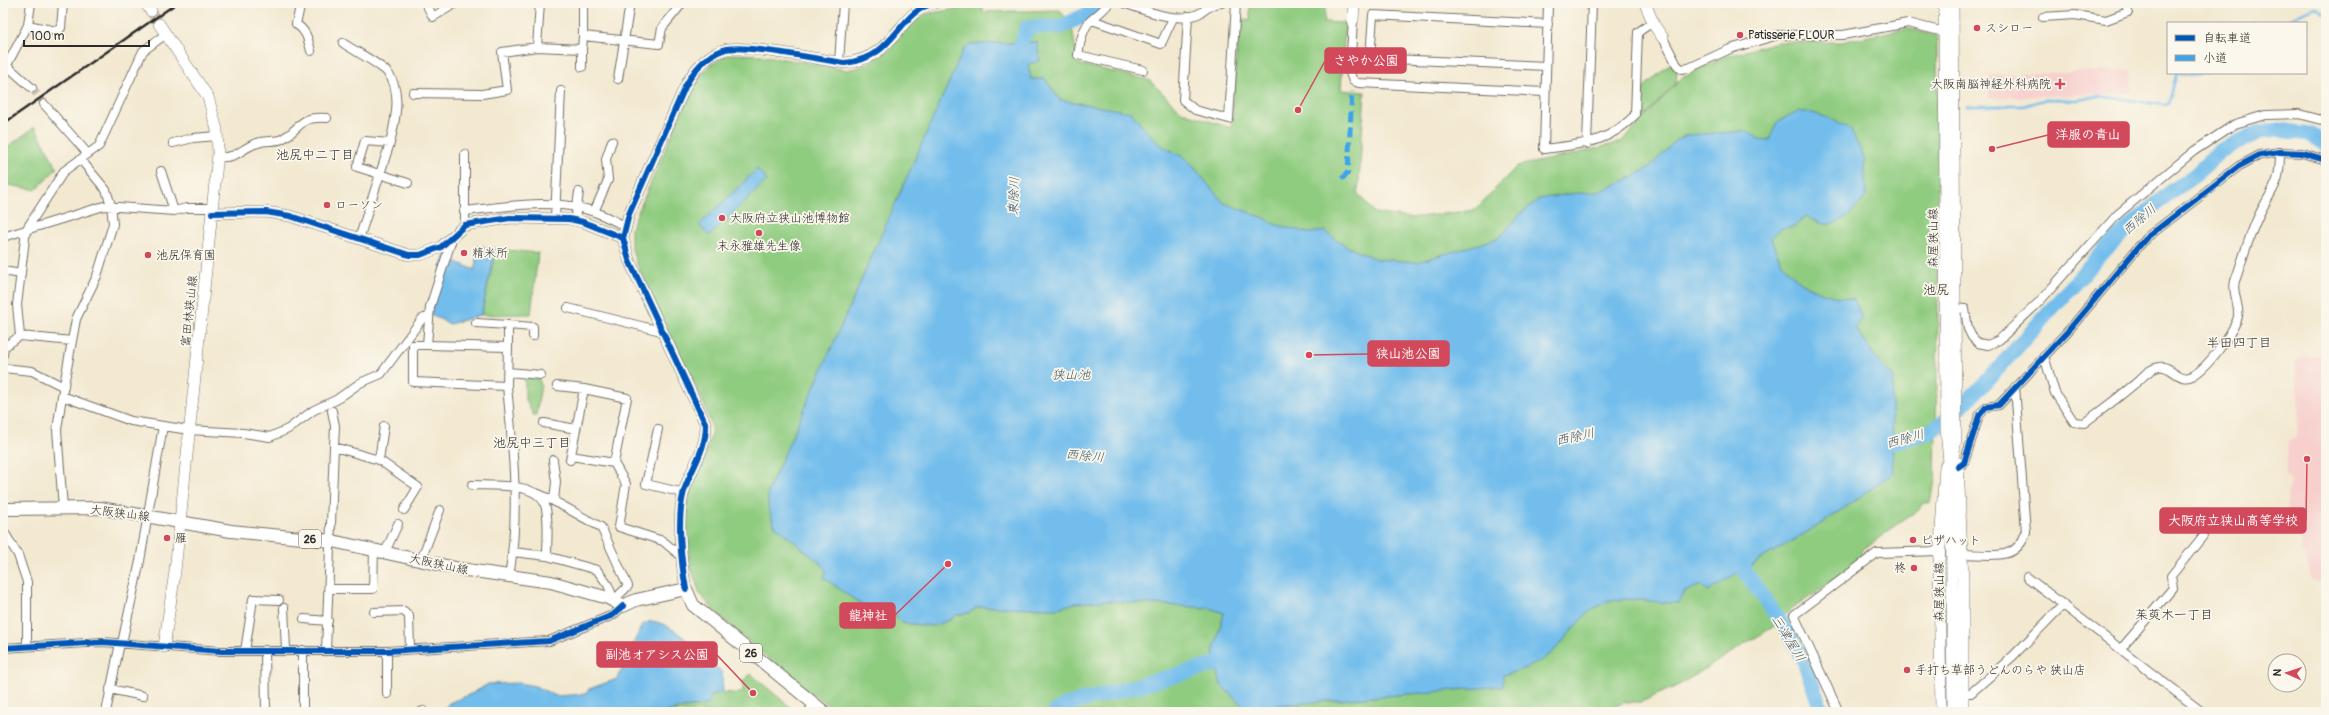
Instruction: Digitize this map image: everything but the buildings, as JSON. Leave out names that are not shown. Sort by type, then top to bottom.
[{"type":"main road","points":[[618,603],[686,589],[681,507],[684,493],[703,448],[706,425],[629,260],[623,238],[625,226],[692,73],[704,60],[724,49],[748,48],[839,62],[857,62],[878,52],[918,10],[935,3]]},
{"type":"main road","points":[[1353,20],[1354,3]]},
{"type":"main road","points":[[1645,3],[1653,22],[1663,38]]},
{"type":"main road","name":"森屋狭山線","points":[[1944,3],[1950,366],[1956,438],[1953,712]]},
{"type":"main road","name":"森屋狭山線","points":[[1953,3],[1955,308],[1946,445],[1955,469]]},
{"type":"main road","name":"富田林狭山線","points":[[159,24],[208,97],[214,113],[218,157],[180,522],[164,647]]},
{"type":"main road","points":[[212,211],[266,212],[290,216],[400,254],[420,255],[441,247],[465,225],[510,218],[555,218],[575,220],[623,238]]},
{"type":"main road","points":[[1941,712],[1939,551],[1946,445]]},
{"type":"main road","points":[[1955,469],[1962,554],[1964,712]]},
{"type":"main road","name":"大阪狭山線","points":[[3,509],[100,508],[147,515],[231,531],[332,541],[509,577],[551,582],[618,603]]},
{"type":"main road","name":"26","points":[[686,589],[693,605],[815,710]]},
{"type":"street","points":[[31,3],[28,25],[5,64],[32,88]]},
{"type":"street","points":[[28,25],[56,31],[61,28],[63,3]]},
{"type":"street","points":[[301,3],[296,24],[301,27],[310,39],[310,51]]},
{"type":"street","points":[[426,4],[433,17],[456,3]]},
{"type":"street","points":[[537,47],[540,3]]},
{"type":"street","points":[[582,67],[583,3]]},
{"type":"street","points":[[618,79],[630,3]]},
{"type":"street","points":[[839,62],[843,3]]},
{"type":"street","points":[[1109,3],[1102,12],[1092,20],[1081,38],[1078,55],[1143,70]]},
{"type":"street","points":[[1123,3],[1173,18],[1198,14],[1213,3],[1222,3]]},
{"type":"street","points":[[1188,16],[1182,100],[1195,110],[1229,119],[1236,3]]},
{"type":"street","points":[[1548,3],[1544,92],[1544,149],[1587,144],[1606,138],[1626,125],[1635,115],[1638,32],[1653,22]]},
{"type":"street","points":[[1587,144],[1592,3]]},
{"type":"street","points":[[2043,16],[2075,15],[2106,20],[2128,12],[2126,3]]},
{"type":"street","points":[[583,36],[659,44],[662,28],[680,6]]},
{"type":"street","points":[[1546,66],[1370,58],[1372,15],[1548,24]]},
{"type":"street","points":[[1092,20],[1161,44],[1173,18]]},
{"type":"street","points":[[1353,20],[1350,73],[1353,81],[1359,83],[1544,92]]},
{"type":"street","points":[[1663,38],[1676,65],[1681,69],[1689,68],[1730,49],[1778,35],[1842,35],[1908,23],[1944,32]]},
{"type":"street","points":[[20,336],[17,305],[26,230],[64,170],[81,160],[99,146],[143,51],[166,34]]},
{"type":"street","points":[[343,43],[387,72],[395,85],[396,96],[390,143],[359,239]]},
{"type":"street","points":[[413,93],[482,94],[507,90],[502,52],[537,47],[582,49]]},
{"type":"street","points":[[555,218],[561,91]]},
{"type":"street","points":[[44,104],[88,154]]},
{"type":"street","points":[[1955,308],[1964,309],[1968,329],[1972,337],[1978,343],[1988,345],[1999,340],[2039,302],[2118,214],[2194,151],[2235,124],[2265,114],[2299,114],[2326,121]]},
{"type":"street","points":[[218,157],[233,157],[260,142],[282,139],[305,119],[314,117],[328,118]]},
{"type":"street","points":[[173,143],[193,138],[217,136]]},
{"type":"street","points":[[390,143],[365,141],[357,167],[408,183]]},
{"type":"street","points":[[594,212],[608,180],[606,159],[612,141]]},
{"type":"street","points":[[2044,356],[2055,393],[2074,422],[2084,423],[2133,386],[2150,370],[2160,366],[2170,369],[2177,375],[2186,378],[2192,376],[2215,353],[2229,334],[2238,318],[2233,287],[2260,213],[2276,185],[2280,172],[2280,152]]},
{"type":"street","points":[[1955,469],[1964,463],[1979,416],[1986,407],[1999,405],[2044,356],[2146,238],[2239,166],[2260,155],[2280,152],[2302,154],[2326,160]]},
{"type":"street","points":[[465,154],[465,225]]},
{"type":"street","points":[[63,508],[57,430],[62,396],[76,319],[97,276],[99,262],[113,224],[111,205],[106,190],[81,160]]},
{"type":"street","points":[[161,171],[174,211]]},
{"type":"street","points":[[575,220],[579,192]]},
{"type":"street","points":[[464,211],[532,204],[555,204],[577,207],[594,212],[625,226]]},
{"type":"street","points":[[3,237],[111,205],[174,211],[187,208],[212,211]]},
{"type":"street","points":[[427,345],[430,307],[452,236]]},
{"type":"street","points":[[3,271],[21,274]]},
{"type":"street","points":[[568,308],[661,331]]},
{"type":"street","points":[[62,396],[131,421],[189,430],[243,432],[270,438],[288,429],[314,410],[336,400],[360,383],[381,374],[422,319],[429,316]]},
{"type":"street","points":[[476,324],[534,327],[533,336]]},
{"type":"street","points":[[508,326],[507,386],[516,486],[513,552],[509,577]]},
{"type":"street","points":[[3,356],[4,346],[20,336],[72,341]]},
{"type":"street","points":[[507,386],[413,382],[413,345],[508,347]]},
{"type":"street","points":[[3,368],[32,371],[64,387]]},
{"type":"street","points":[[508,372],[541,376]]},
{"type":"street","points":[[557,386],[584,389],[627,398],[614,463],[626,484],[619,527],[663,541],[683,558]]},
{"type":"street","points":[[1962,554],[2005,555],[2016,550],[2023,541],[2026,532],[2015,387]]},
{"type":"street","points":[[584,389],[570,458],[614,463]]},
{"type":"street","points":[[326,650],[332,541],[335,426],[332,411]]},
{"type":"street","points":[[544,423],[576,429]]},
{"type":"street","points":[[106,712],[147,515],[163,426]]},
{"type":"street","points":[[379,460],[384,426]]},
{"type":"street","points":[[658,429],[646,484],[684,493]]},
{"type":"street","points":[[334,447],[379,460],[418,487],[404,510]]},
{"type":"street","points":[[552,460],[556,482],[554,500]]},
{"type":"street","points":[[3,648],[84,642],[245,651],[387,651],[549,641],[613,615],[628,586],[602,527],[576,515],[554,500],[516,486],[472,485]]},
{"type":"street","points":[[536,493],[546,507],[547,556]]},
{"type":"street","points":[[421,560],[440,510]]},
{"type":"street","points":[[329,589],[373,589],[380,551],[398,524]]},
{"type":"street","points":[[3,530],[18,555],[27,582],[27,646]]},
{"type":"street","points":[[2121,649],[2173,588],[2171,576],[2203,536]]},
{"type":"street","points":[[1839,712],[1794,615],[1877,553],[1939,551]]},
{"type":"street","points":[[513,552],[547,556],[597,570],[608,585],[618,603]]},
{"type":"street","points":[[2027,577],[2202,712]]},
{"type":"street","points":[[245,651],[253,599],[269,597],[279,600]]},
{"type":"street","points":[[1963,693],[1971,693],[2012,656],[2063,605]]},
{"type":"street","points":[[284,608],[286,650]]},
{"type":"street","points":[[374,612],[404,611],[408,616],[410,649]]},
{"type":"street","points":[[304,619],[328,621]]},
{"type":"street","points":[[265,650],[266,712]]},
{"type":"street","points":[[303,650],[303,712]]},
{"type":"street","points":[[387,651],[387,694]]},
{"type":"street","points":[[110,690],[143,696]]},
{"type":"shaded area","name":"大阪南脳神経外科病院","points":[[2131,70],[2132,93],[1989,98],[1989,75]]},
{"type":"shaded area","points":[[2326,344],[2326,585],[2312,579],[2297,531],[2296,515],[2287,511],[2286,507],[2291,480],[2285,476],[2289,441],[2296,436],[2299,408],[2295,363],[2298,359],[2320,354],[2320,347]]},
{"type":"green space","name":"狭山池","points":[[973,3],[983,3],[983,12],[1060,10],[1072,27],[1078,64],[1149,80],[1182,112],[1231,128],[1239,19],[1250,20],[1250,3],[1326,3],[1324,22],[1345,23],[1341,90],[1365,92],[1358,194],[1375,213],[1410,218],[1475,210],[1517,166],[1571,155],[1621,142],[1682,78],[1724,57],[1777,42],[1841,42],[1907,28],[1937,36],[1938,321],[1935,480],[1931,503],[1923,503],[1919,509],[1862,550],[1861,561],[1788,612],[1776,625],[1679,685],[1641,702],[1623,702],[1612,708],[1572,712],[840,712],[802,687],[719,616],[700,594],[690,566],[685,511],[692,487],[708,448],[712,428],[704,404],[637,265],[631,246],[631,228],[693,86],[709,66],[729,54],[761,55],[847,70],[863,66],[888,51],[907,28],[925,14],[963,8]]},
{"type":"green space","points":[[1671,63],[1677,71],[1676,83],[1642,119],[1643,88]]},
{"type":"green space","points":[[35,127],[57,168],[36,190],[3,184],[3,150]]},
{"type":"green space","points":[[496,249],[538,253],[531,314],[481,315]]},
{"type":"green space","points":[[525,377],[539,379],[541,385],[536,415],[533,415],[525,398]]},
{"type":"green space","points":[[751,674],[796,712],[668,712],[679,708],[691,708],[701,705],[715,694],[743,692],[743,681]]},
{"type":"water","name":"狭山池","points":[[1037,42],[1040,61],[1028,64],[1031,79],[1045,79],[1060,100],[1131,112],[1147,132],[1164,147],[1187,159],[1224,203],[1265,218],[1274,224],[1309,233],[1325,231],[1347,247],[1376,259],[1417,262],[1499,238],[1521,213],[1539,199],[1569,194],[1598,192],[1632,177],[1650,167],[1673,143],[1686,135],[1748,131],[1759,139],[1769,140],[1777,122],[1798,111],[1813,113],[1835,120],[1851,130],[1864,158],[1866,197],[1853,212],[1840,222],[1825,224],[1816,222],[1806,216],[1795,226],[1780,229],[1771,238],[1776,252],[1783,264],[1802,282],[1813,289],[1826,294],[1854,299],[1862,318],[1855,327],[1880,364],[1894,377],[1892,397],[1893,473],[1826,521],[1727,579],[1708,592],[1702,585],[1684,592],[1678,603],[1625,599],[1608,602],[1598,606],[1589,612],[1575,626],[1563,642],[1548,656],[1526,668],[1503,675],[1503,686],[1245,708],[1221,685],[1213,652],[1224,613],[1209,608],[1104,601],[1076,603],[1058,608],[978,607],[969,613],[956,615],[950,620],[932,626],[902,623],[894,614],[872,612],[824,578],[826,570],[821,564],[774,525],[768,507],[768,491],[964,48],[974,44]]},
{"type":"water","points":[[757,169],[767,180],[709,236],[699,225]]},
{"type":"water","points":[[477,246],[496,249],[481,315],[450,324],[429,314],[445,257],[475,270]]},
{"type":"water","points":[[651,621],[660,623],[679,634],[722,672],[723,693],[712,695],[707,705],[683,708],[668,712],[442,712],[449,703],[473,693],[488,684],[518,683],[535,686],[556,696],[586,694],[589,689],[617,679],[642,625]]},
{"type":"waterway","name":"東除川","points":[[1018,63],[1018,52],[1027,27],[1060,27],[1092,12],[1103,3]]},
{"type":"waterway","points":[[2287,22],[2297,15],[2315,7],[2326,15]]},
{"type":"waterway","points":[[1967,106],[2023,106],[2047,99],[2078,100],[2099,96],[2165,105],[2168,104],[2177,74]]},
{"type":"waterway","points":[[2184,74],[2198,74]]},
{"type":"waterway","name":"西除川","points":[[1873,444],[1882,445],[1930,432],[1953,415],[1985,383],[2107,247],[2168,194],[2195,175],[2220,151],[2259,132],[2279,130],[2309,134],[2326,144]]},
{"type":"waterway","name":"三津屋川","points":[[1744,570],[1788,632],[1804,661],[1822,712]]},
{"type":"waterway","name":"西除川","points":[[1055,712],[1063,706],[1235,659]]},
{"type":"tunnel","points":[[151,11],[159,24]]},
{"type":"tunnel","points":[[32,88],[44,104]]},
{"type":"railway","points":[[3,124],[177,3]]},
{"type":"marked path","points":[[1342,179],[1348,172],[1352,91]]},
{"type":"cycle path","points":[[686,589],[680,538],[682,499],[688,480],[704,442],[706,425],[629,260],[623,238],[629,214],[685,87],[700,65],[710,56],[732,48],[763,50],[845,63],[862,59],[876,53],[912,15],[922,8],[935,3]]},
{"type":"cycle path","points":[[1958,467],[1964,463],[1979,416],[1986,407],[1999,405],[2068,331],[2146,238],[2239,166],[2260,155],[2280,152],[2302,153],[2326,160]]},
{"type":"cycle path","points":[[212,213],[266,212],[290,216],[409,255],[420,255],[441,247],[465,225],[510,218],[569,219],[583,222],[623,238]]},
{"type":"cycle path","points":[[3,648],[103,642],[221,651],[387,651],[549,641],[613,615],[623,606]]},
{"type":"place","name":"スシロー","points":[[1977,28]]},
{"type":"place","name":"Patisserie FLOUR","points":[[1740,35]]},
{"type":"place","name":"大阪南脳神経外科病院","points":[[2060,84]]},
{"type":"place","name":"さやか公園","points":[[1298,110]]},
{"type":"place","name":"洋服の青山","points":[[1992,149]]},
{"type":"place","name":"ローソン","points":[[327,205]]},
{"type":"place","name":"大阪府立狭山池博物館","points":[[722,218]]},
{"type":"place","name":"末永雅雄先生像","points":[[759,233]]},
{"type":"place","name":"精米所","points":[[464,253]]},
{"type":"place","name":"池尻保育園","points":[[148,255]]},
{"type":"place","name":"狭山池公園","points":[[1309,355]]},
{"type":"place","name":"大阪府立狭山高等学校","points":[[2307,459]]},
{"type":"place","name":"雁","points":[[167,538]]},
{"type":"place","name":"ピザハット","points":[[1913,540]]},
{"type":"place","name":"龍神社","points":[[948,564]]},
{"type":"place","name":"柊","points":[[1914,568]]},
{"type":"place","name":"手打ち草部うどんのらや 狭山店","points":[[1907,670]]},
{"type":"place","name":"副池オアシス公園","points":[[753,693]]},
{"type":"district","name":"池尻中二丁目","points":[[315,154]]},
{"type":"district","name":"池尻","points":[[1936,289]]},
{"type":"district","name":"半田四丁目","points":[[2239,342]]},
{"type":"district","name":"池尻中三丁目","points":[[532,442]]},
{"type":"district","name":"茱萸木一丁目","points":[[2174,614]]}]
